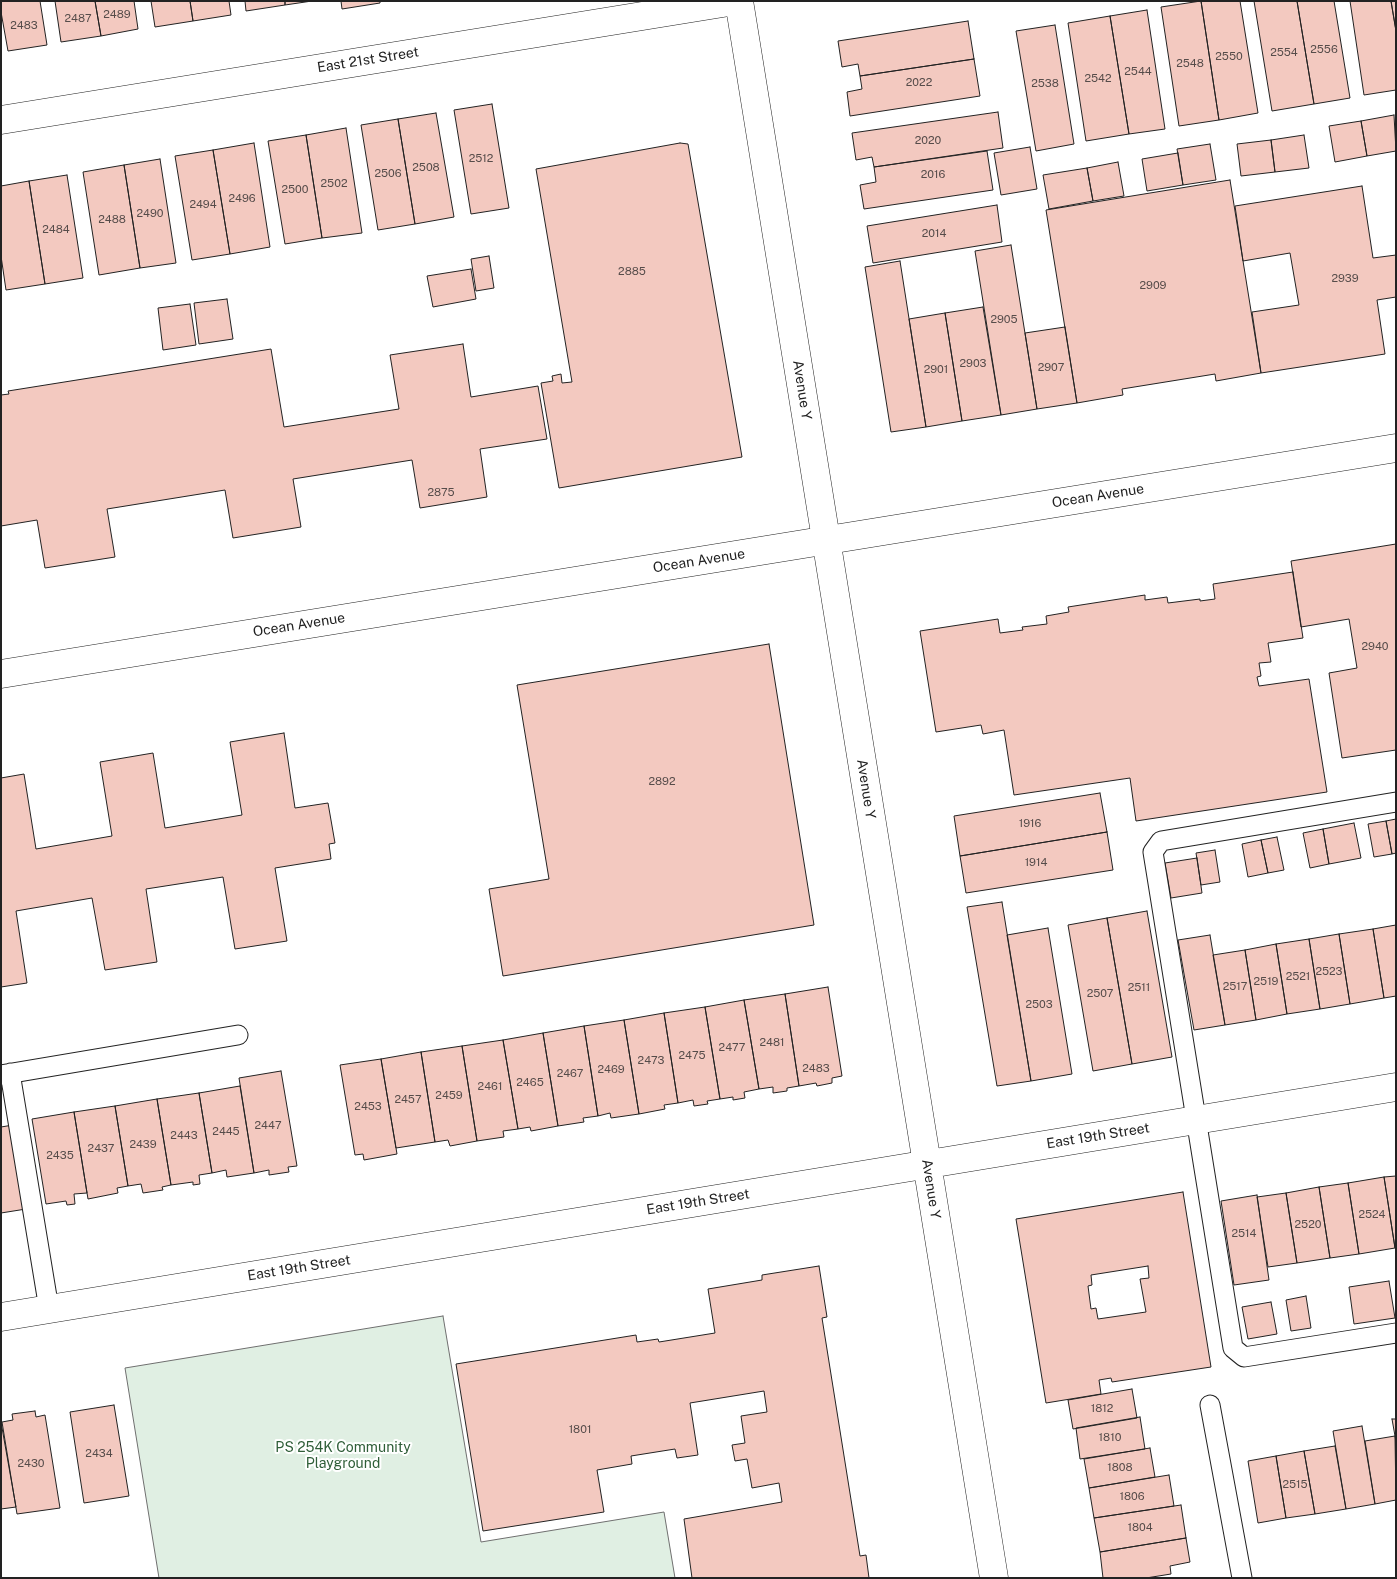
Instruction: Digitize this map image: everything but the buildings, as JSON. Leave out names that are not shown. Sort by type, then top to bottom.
[{"type":"street","name":"East 21st Street","points":[[1,120],[735,1]]},
{"type":"street","name":"Avenue Y","points":[[739,1],[994,1578]]},
{"type":"street","name":"Ocean Avenue","points":[[1,674],[1396,448]]},
{"type":"street","name":"East 19th Street","points":[[1,1317],[1396,1087]]},
{"type":"lane","points":[[1396,802],[1161,841],[1153,852],[1233,1348],[1244,1356],[1396,1333]]},
{"type":"lane","points":[[49,1309],[6,1074],[238,1035]]},
{"type":"lane","points":[[1210,1405],[1242,1578]]},
{"type":"green space","name":"PS 254K Community Playground","points":[[443,1316],[481,1542],[664,1512],[675,1578],[159,1578],[125,1368]]}]
